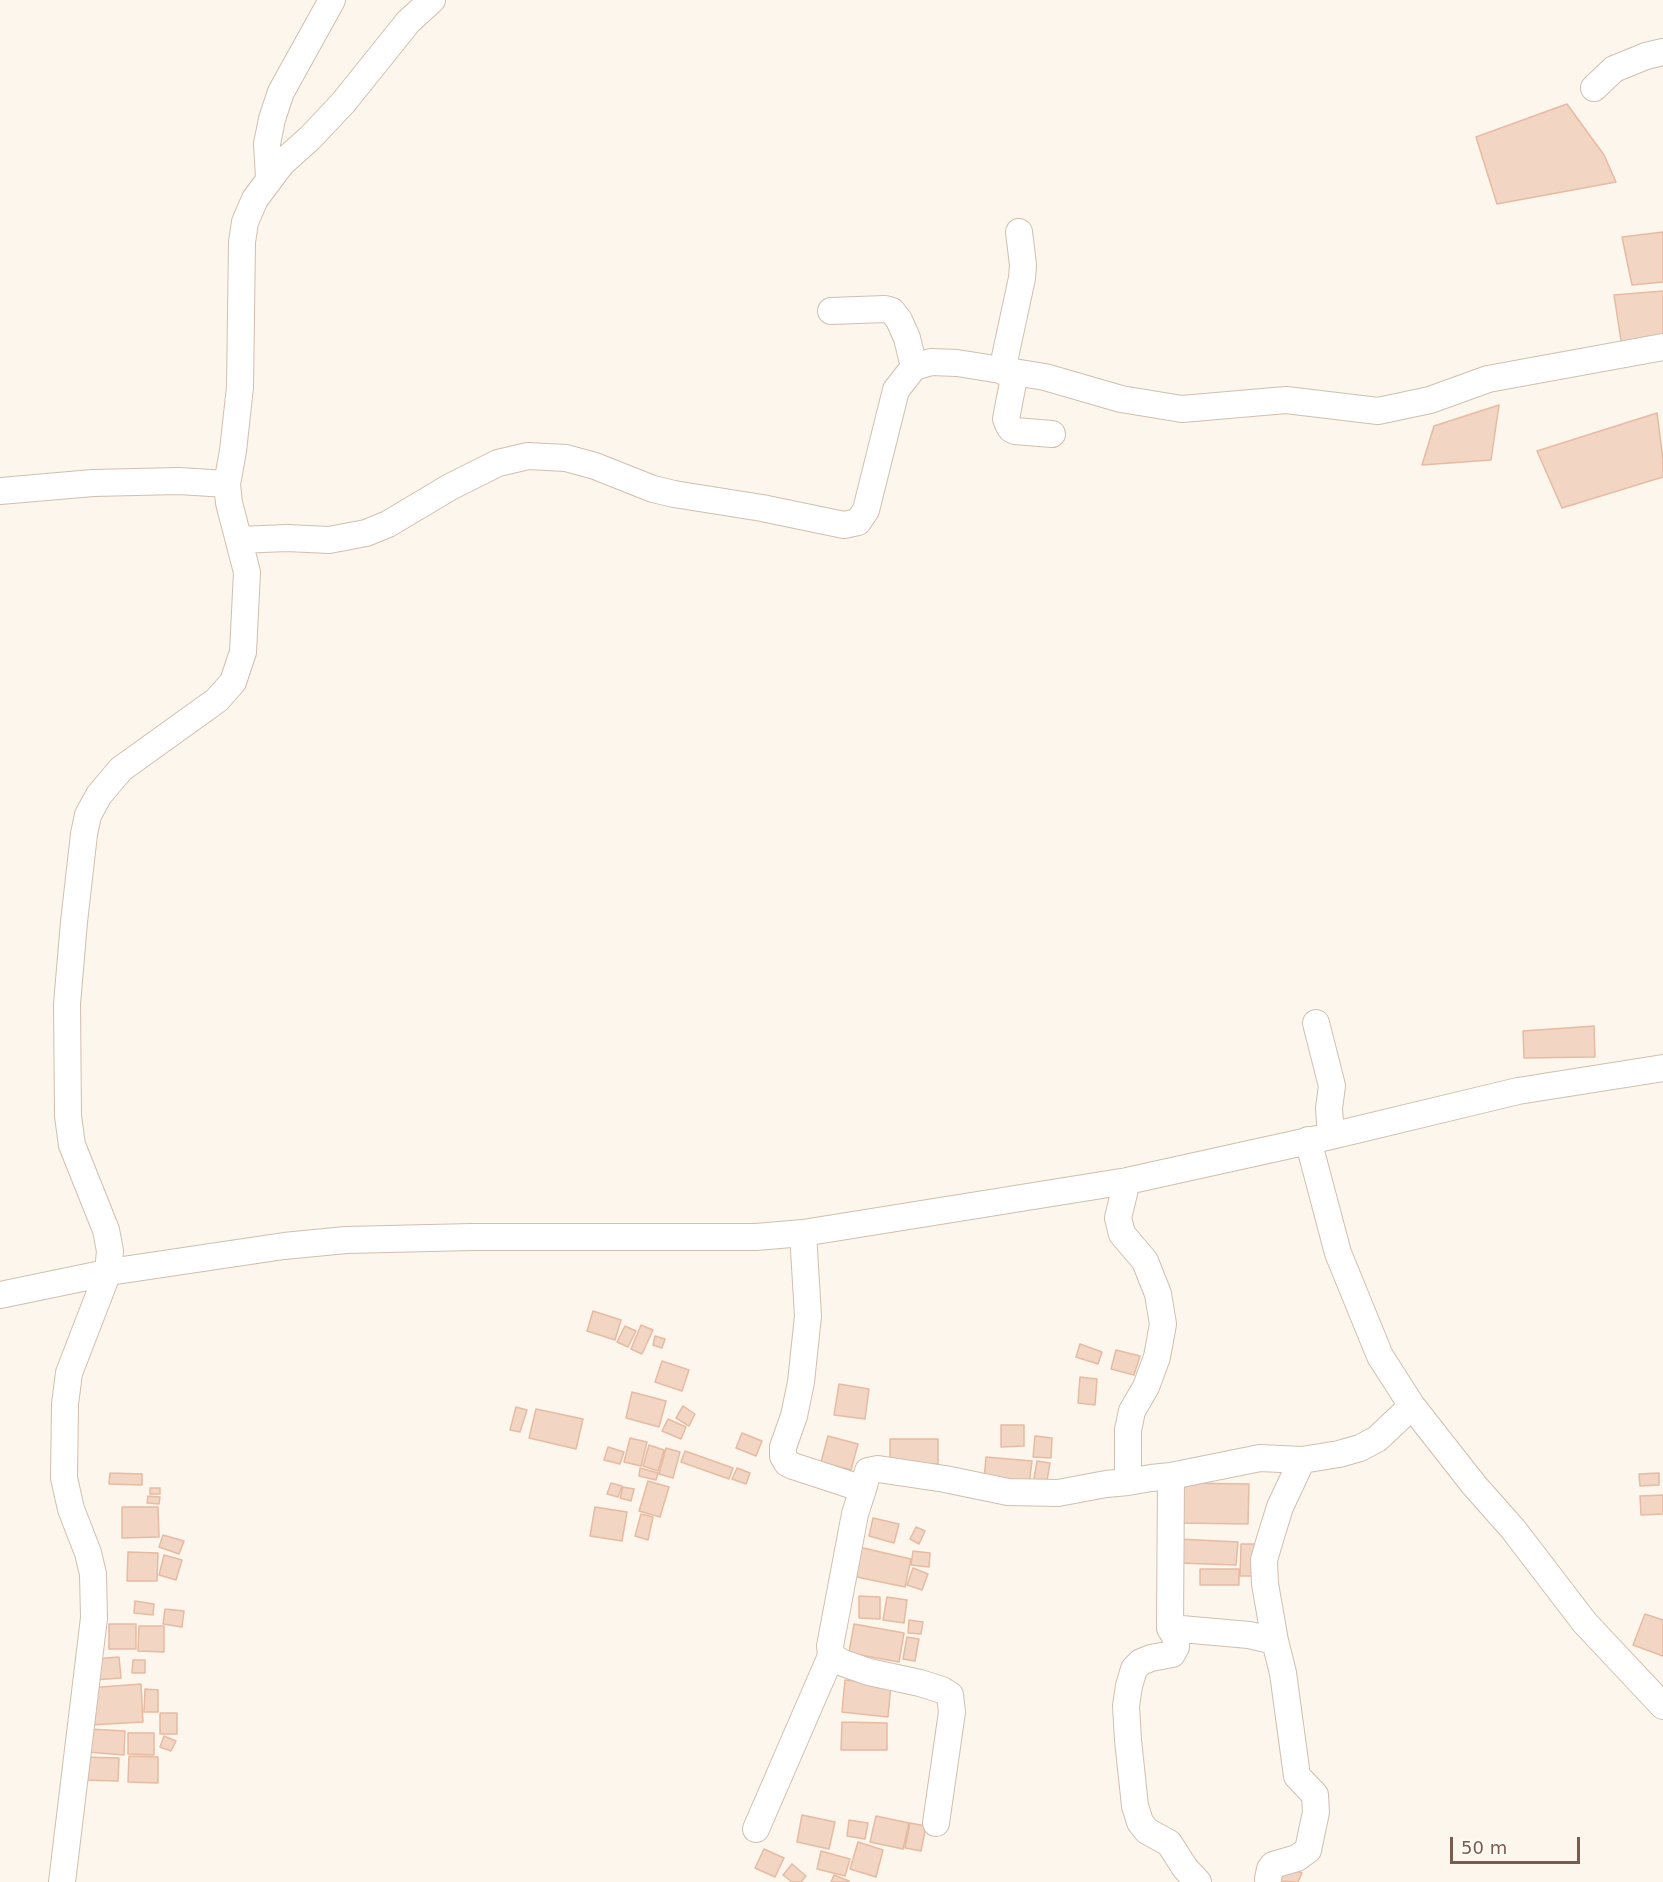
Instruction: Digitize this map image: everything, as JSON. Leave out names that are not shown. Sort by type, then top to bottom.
[{"type":"street","points":[[269,178],[267,144],[281,92],[332,0]]},
{"type":"street","points":[[62,1882],[94,1618],[93,1574],[88,1553],[71,1509],[64,1478],[64,1404],[69,1373],[108,1272],[110,1251],[106,1230],[72,1145],[68,1116],[67,1004],[84,834],[88,815],[99,795],[121,769],[217,700],[233,682],[243,652],[247,572],[229,503],[227,484],[240,387],[242,242],[245,222],[255,199],[269,178],[343,103],[408,22],[432,0]]},
{"type":"street","points":[[1594,88],[1614,69],[1663,52]]},
{"type":"street","points":[[1020,232],[1023,265],[1008,372],[1006,418],[1011,429],[1015,431],[1052,434]]},
{"type":"street","points":[[831,311],[885,309],[892,311],[907,338],[914,368]]},
{"type":"street","points":[[239,540],[287,538],[329,540],[366,533],[388,524],[450,487],[498,463],[528,456],[566,458],[595,465],[653,489],[674,494],[762,508],[844,525],[858,522],[866,510],[896,390],[914,368],[931,362],[957,363],[1045,377],[1121,399],[1182,409],[1286,400],[1378,411],[1430,400],[1488,380],[1663,347]]},
{"type":"street","points":[[0,491],[93,483],[169,481],[227,484]]},
{"type":"street","points":[[1316,1023],[1332,1086],[1329,1108],[1320,1138],[1338,1253],[1380,1356],[1412,1406],[1474,1485],[1513,1529],[1585,1623],[1663,1705]]},
{"type":"street","points":[[0,1295],[108,1272],[284,1246],[346,1240],[472,1237],[756,1238],[803,1233],[1126,1181],[1518,1091],[1663,1068]]},
{"type":"street","points":[[1126,1181],[1118,1218],[1122,1234],[1145,1261],[1158,1294],[1163,1324],[1157,1357],[1146,1387],[1132,1411],[1128,1430],[1128,1482]]},
{"type":"street","points":[[803,1233],[808,1316],[801,1382],[794,1416],[783,1447],[783,1456],[787,1463],[793,1466],[863,1489]]},
{"type":"street","points":[[756,1829],[831,1656],[830,1646],[855,1514],[868,1471],[878,1469],[945,1479],[1008,1492],[1058,1492],[1171,1476],[1260,1458],[1302,1460],[1339,1454],[1360,1448],[1377,1439],[1412,1406]]},
{"type":"street","points":[[1268,1879],[1273,1865],[1297,1858],[1308,1850],[1316,1805],[1315,1794],[1297,1776],[1283,1673],[1265,1584],[1264,1560],[1280,1507],[1302,1460]]},
{"type":"street","points":[[1171,1476],[1170,1628],[1176,1638],[1176,1647],[1172,1654],[1151,1658],[1141,1662],[1134,1669],[1126,1706],[1135,1806],[1140,1822],[1147,1832],[1169,1844],[1185,1868],[1198,1882]]},
{"type":"street","points":[[1170,1628],[1249,1635],[1275,1641]]},
{"type":"street","points":[[831,1656],[860,1669],[920,1683],[950,1695],[952,1712],[936,1823]]},
{"type":"building","points":[[1567,104],[1604,155],[1616,182],[1497,204],[1476,137]]},
{"type":"building","points":[[1663,232],[1663,282],[1632,285],[1622,237]]},
{"type":"building","points":[[1663,291],[1663,338],[1622,347],[1614,295]]},
{"type":"building","points":[[1499,405],[1491,460],[1422,465],[1434,426]]},
{"type":"building","points":[[1657,413],[1663,477],[1562,508],[1537,451]]},
{"type":"building","points":[[1594,1026],[1595,1057],[1524,1058],[1523,1031]]},
{"type":"building","points":[[593,1311],[621,1320],[615,1340],[587,1331]]},
{"type":"building","points":[[641,1325],[653,1330],[642,1354],[631,1349]]},
{"type":"building","points":[[625,1326],[636,1331],[628,1347],[617,1342]]},
{"type":"building","points":[[655,1336],[665,1339],[662,1348],[653,1345]]},
{"type":"building","points":[[1080,1344],[1102,1352],[1098,1364],[1076,1357]]},
{"type":"building","points":[[1116,1350],[1140,1356],[1134,1375],[1111,1369]]},
{"type":"building","points":[[662,1361],[689,1370],[682,1391],[655,1382]]},
{"type":"building","points":[[1080,1377],[1097,1379],[1095,1405],[1078,1403]]},
{"type":"building","points":[[839,1384],[869,1389],[865,1419],[834,1415]]},
{"type":"building","points":[[632,1392],[666,1401],[659,1427],[626,1418]]},
{"type":"building","points":[[683,1406],[695,1414],[689,1426],[676,1418]]},
{"type":"building","points":[[516,1407],[527,1410],[520,1432],[510,1430]]},
{"type":"building","points":[[536,1409],[583,1419],[576,1449],[529,1438]]},
{"type":"building","points":[[668,1419],[686,1427],[681,1439],[662,1431]]},
{"type":"building","points":[[1001,1425],[1024,1425],[1024,1446],[1001,1447]]},
{"type":"building","points":[[742,1433],[762,1441],[756,1456],[736,1448]]},
{"type":"building","points":[[828,1436],[858,1444],[851,1470],[821,1462]]},
{"type":"building","points":[[1035,1436],[1052,1438],[1051,1458],[1033,1457]]},
{"type":"building","points":[[630,1438],[647,1442],[641,1466],[624,1462]]},
{"type":"building","points":[[890,1439],[938,1439],[938,1464],[890,1464]]},
{"type":"building","points":[[649,1445],[664,1450],[658,1471],[643,1466]]},
{"type":"building","points":[[608,1447],[624,1452],[620,1464],[604,1460]]},
{"type":"building","points":[[666,1448],[680,1452],[673,1478],[659,1474]]},
{"type":"building","points":[[685,1451],[733,1468],[729,1479],[681,1462]]},
{"type":"building","points":[[986,1457],[1032,1461],[1029,1485],[984,1480]]},
{"type":"building","points":[[1037,1461],[1050,1463],[1046,1486],[1033,1484]]},
{"type":"building","points":[[640,1468],[658,1473],[656,1480],[639,1476]]},
{"type":"building","points":[[737,1468],[750,1473],[746,1484],[732,1479]]},
{"type":"building","points":[[110,1473],[142,1474],[142,1485],[109,1484]]},
{"type":"building","points":[[1659,1473],[1659,1485],[1640,1486],[1639,1474]]},
{"type":"building","points":[[648,1481],[669,1487],[660,1517],[639,1511]]},
{"type":"building","points":[[611,1483],[622,1486],[618,1497],[607,1494]]},
{"type":"building","points":[[1179,1483],[1249,1484],[1248,1524],[1179,1523]]},
{"type":"building","points":[[623,1487],[634,1489],[631,1501],[620,1498]]},
{"type":"building","points":[[150,1488],[160,1488],[160,1494],[150,1494]]},
{"type":"building","points":[[1663,1495],[1663,1514],[1641,1515],[1640,1496]]},
{"type":"building","points":[[148,1496],[160,1497],[159,1504],[147,1503]]},
{"type":"building","points":[[122,1507],[158,1507],[159,1537],[122,1538]]},
{"type":"building","points":[[595,1507],[627,1512],[622,1541],[590,1536]]},
{"type":"building","points":[[641,1514],[653,1517],[648,1540],[635,1536]]},
{"type":"building","points":[[873,1518],[899,1524],[894,1543],[869,1536]]},
{"type":"building","points":[[916,1527],[925,1531],[919,1544],[910,1539]]},
{"type":"building","points":[[163,1535],[184,1541],[179,1554],[159,1547]]},
{"type":"building","points":[[1179,1539],[1238,1542],[1236,1565],[1178,1563]]},
{"type":"building","points":[[1241,1544],[1257,1544],[1257,1576],[1240,1576]]},
{"type":"building","points":[[859,1547],[911,1559],[905,1587],[852,1576]]},
{"type":"building","points":[[913,1551],[930,1553],[929,1567],[911,1565]]},
{"type":"building","points":[[128,1552],[158,1553],[157,1581],[127,1581]]},
{"type":"building","points":[[164,1555],[182,1560],[176,1580],[159,1575]]},
{"type":"building","points":[[913,1568],[928,1574],[922,1590],[907,1585]]},
{"type":"building","points":[[1200,1569],[1239,1569],[1239,1585],[1200,1585]]},
{"type":"building","points":[[859,1596],[880,1597],[880,1619],[859,1618]]},
{"type":"building","points":[[887,1597],[907,1600],[904,1623],[883,1620]]},
{"type":"building","points":[[135,1601],[154,1604],[153,1615],[134,1613]]},
{"type":"building","points":[[165,1609],[184,1611],[182,1627],[163,1624]]},
{"type":"building","points":[[1645,1614],[1663,1620],[1663,1656],[1633,1645]]},
{"type":"building","points":[[909,1620],[923,1622],[921,1634],[908,1633]]},
{"type":"building","points":[[109,1624],[136,1624],[136,1649],[109,1649]]},
{"type":"building","points":[[854,1624],[904,1633],[899,1662],[849,1653]]},
{"type":"building","points":[[139,1626],[164,1626],[164,1652],[138,1651]]},
{"type":"building","points":[[907,1637],[919,1639],[915,1661],[903,1659]]},
{"type":"building","points":[[119,1657],[121,1678],[94,1680],[92,1659]]},
{"type":"building","points":[[133,1660],[145,1660],[145,1673],[132,1673]]},
{"type":"building","points":[[845,1680],[891,1684],[888,1717],[842,1712]]},
{"type":"building","points":[[141,1684],[143,1722],[90,1725],[88,1688]]},
{"type":"building","points":[[145,1689],[158,1690],[158,1712],[144,1712]]},
{"type":"building","points":[[160,1713],[177,1713],[177,1734],[160,1734]]},
{"type":"building","points":[[842,1722],[887,1723],[887,1750],[841,1750]]},
{"type":"building","points":[[88,1729],[125,1731],[124,1755],[87,1752]]},
{"type":"building","points":[[128,1733],[154,1733],[154,1755],[128,1754]]},
{"type":"building","points":[[164,1736],[176,1741],[171,1751],[160,1747]]},
{"type":"building","points":[[129,1756],[158,1757],[158,1783],[128,1782]]},
{"type":"building","points":[[85,1757],[119,1758],[118,1781],[84,1780]]},
{"type":"building","points":[[802,1815],[835,1822],[829,1849],[797,1842]]},
{"type":"building","points":[[876,1816],[909,1823],[903,1849],[870,1842]]},
{"type":"building","points":[[849,1820],[868,1823],[865,1839],[847,1836]]},
{"type":"building","points":[[910,1823],[926,1826],[921,1851],[905,1848]]},
{"type":"building","points":[[858,1842],[883,1850],[876,1877],[850,1869]]},
{"type":"building","points":[[764,1849],[784,1858],[775,1877],[755,1868]]},
{"type":"building","points":[[821,1851],[850,1859],[845,1876],[817,1869]]},
{"type":"building","points":[[792,1864],[806,1876],[801,1882],[792,1882],[783,1875]]},
{"type":"building","points":[[1285,1866],[1302,1873],[1298,1882],[1279,1881]]},
{"type":"building","points":[[834,1875],[849,1881],[849,1882],[831,1882]]}]
